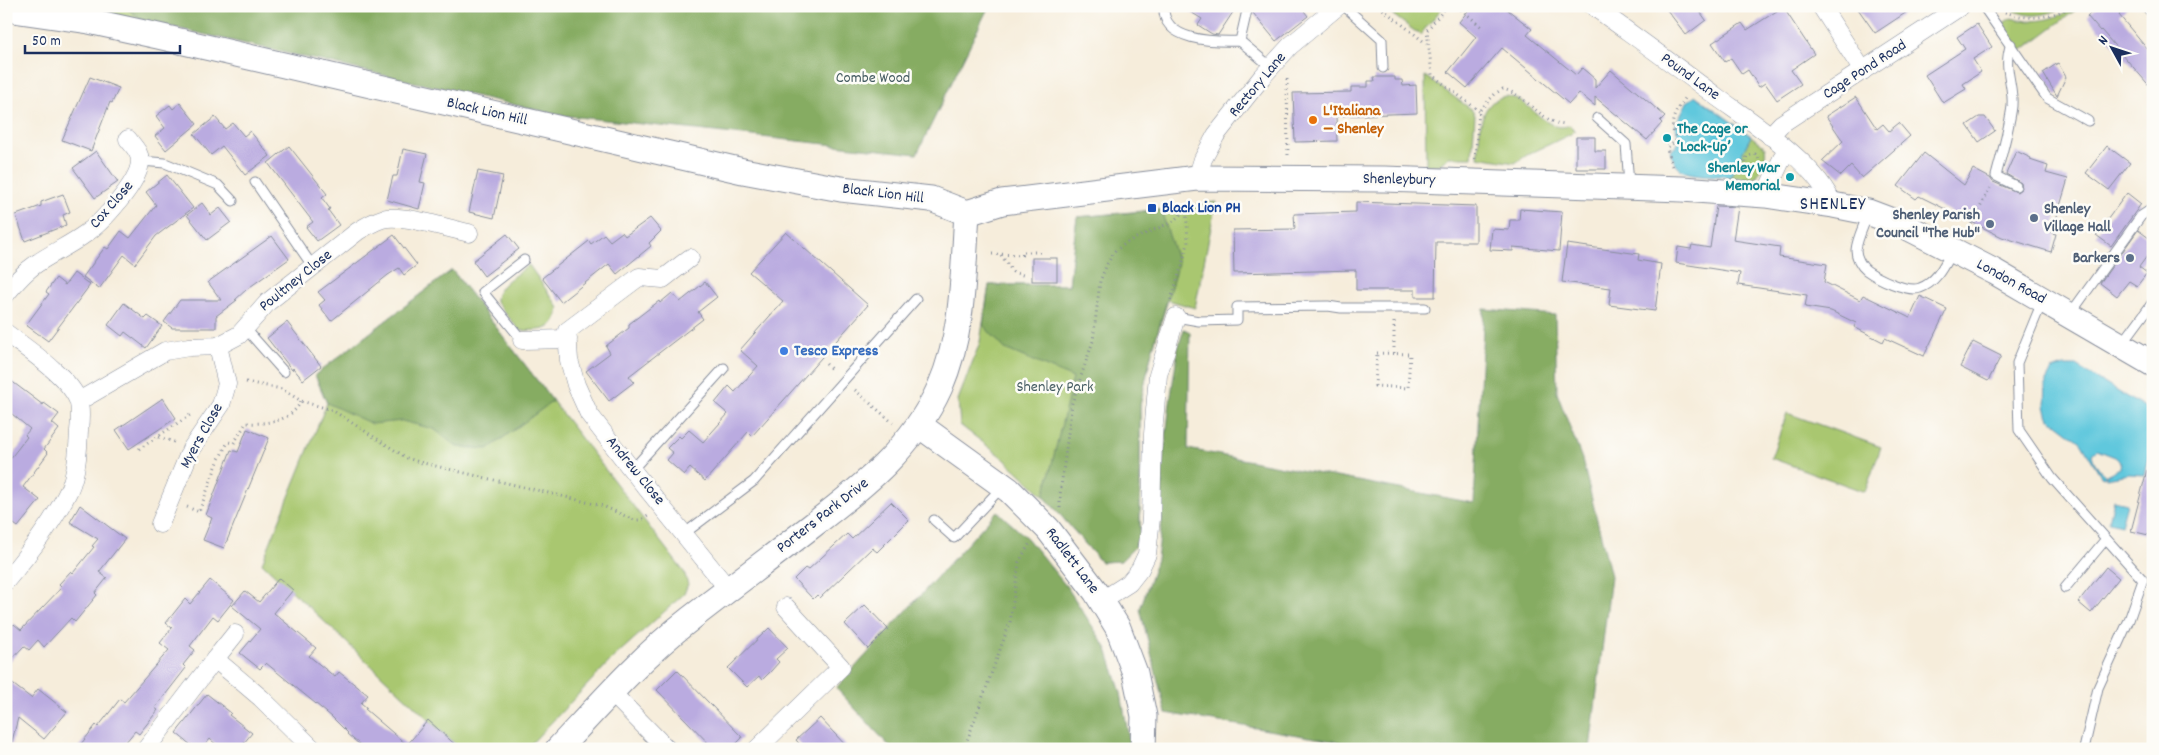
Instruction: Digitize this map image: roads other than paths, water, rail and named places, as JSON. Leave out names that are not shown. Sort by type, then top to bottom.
[{"type":"main road","name":"Black Lion Hill","points":[[6,9],[89,21],[158,36],[743,171],[841,189],[931,199],[967,213]]},
{"type":"main road","name":"Shenleybury","points":[[967,213],[1002,202],[1197,178],[1288,178],[1630,186],[1722,190],[1833,204]]},
{"type":"main road","name":"London Road","points":[[1833,204],[1868,212],[1905,226],[1955,251],[2153,364]]},
{"type":"main road","name":"Porters Park Drive","points":[[558,749],[611,692],[689,620],[867,484],[899,451],[919,425],[939,388],[952,355],[959,324],[967,213]]},
{"type":"main road","name":"Radlett Lane","points":[[919,425],[1003,486],[1048,528],[1102,601],[1118,628],[1135,673],[1144,716],[1143,749]]},
{"type":"street","name":"Rectory Lane","points":[[1197,178],[1203,159],[1216,135],[1271,66],[1338,6]]},
{"type":"street","name":"Pound Lane","points":[[1593,6],[1770,136],[1815,176],[1828,192],[1833,204]]},
{"type":"street","points":[[1820,6],[1863,71]]},
{"type":"street","name":"Cage Pond Road","points":[[1770,136],[1781,124],[1961,6]]},
{"type":"street","name":"Cox Close","points":[[6,294],[20,277],[36,264],[86,234],[118,203],[137,175],[140,161],[136,149],[128,139]]},
{"type":"street","points":[[1765,195],[1786,150]]},
{"type":"street","name":"Poultney Close","points":[[79,401],[165,351],[189,347],[218,346],[239,335],[268,302],[358,231],[386,218],[403,219],[469,233]]},
{"type":"street","points":[[522,340],[568,339],[567,331],[639,278],[663,279],[690,258]]},
{"type":"street","points":[[1102,601],[1129,582],[1140,569],[1147,554],[1151,518],[1153,434],[1158,375],[1176,317]]},
{"type":"street","points":[[6,333],[46,364],[65,383],[79,401],[78,457],[69,489],[49,523],[8,573]]},
{"type":"street","name":"Andrew Close","points":[[568,339],[569,360],[576,385],[590,414],[632,470],[730,590]]},
{"type":"street","name":"Myers Close","points":[[160,524],[192,449],[221,404],[226,384],[218,346]]},
{"type":"street","points":[[763,747],[841,667],[786,607]]},
{"type":"street","points":[[146,749],[235,634]]},
{"type":"street","points":[[216,659],[261,698],[313,749]]},
{"type":"street","points":[[611,692],[667,749]]},
{"type":"lane","points":[[1164,6],[1165,18],[1170,28],[1210,42],[1240,41],[1271,66]]},
{"type":"lane","points":[[1240,41],[1248,6]]},
{"type":"lane","points":[[1344,6],[1382,40],[1383,68]]},
{"type":"lane","points":[[1986,10],[2047,98],[2088,121]]},
{"type":"lane","points":[[2011,44],[2006,56],[2012,104],[2006,140],[1996,176],[2016,186]]},
{"type":"lane","points":[[1597,118],[1626,144],[1630,186]]},
{"type":"lane","points":[[140,161],[165,164],[218,185],[233,201]]},
{"type":"lane","points":[[254,182],[313,267]]},
{"type":"lane","points":[[2070,316],[2141,216],[2153,208]]},
{"type":"lane","points":[[1868,212],[1856,249],[1858,260],[1865,270],[1902,288],[1918,289],[1930,283],[1940,274],[1955,251]]},
{"type":"lane","points":[[522,340],[483,292],[524,260]]},
{"type":"lane","points":[[685,533],[754,481],[916,299]]},
{"type":"lane","points":[[2043,300],[2017,363],[2019,430],[2052,478],[2143,580],[2153,583]]},
{"type":"lane","points":[[2121,345],[2153,302]]},
{"type":"lane","points":[[1176,317],[1199,322],[1237,320],[1237,307],[1425,308]]},
{"type":"lane","points":[[246,328],[284,372]]},
{"type":"lane","points":[[632,470],[724,368]]},
{"type":"lane","points":[[934,520],[954,538],[1003,486]]},
{"type":"lane","points":[[2065,588],[2106,539]]},
{"type":"lane","points":[[2084,749],[2098,688],[2129,620],[2143,580]]},
{"type":"water","points":[[1696,96],[1751,136],[1730,177],[1689,173],[1679,168],[1673,160],[1670,150],[1676,147],[1680,140],[1675,126],[1687,102]]},
{"type":"water","points":[[2064,366],[2076,366],[2153,413],[2153,452],[2149,454],[2144,475],[2129,474],[2106,478],[2106,475],[2120,468],[2121,462],[2115,457],[2097,450],[2092,454],[2097,466],[2105,475],[2104,477],[2101,476],[2081,442],[2048,417],[2045,406],[2046,381],[2052,370]]},
{"type":"water","points":[[2114,500],[2127,503],[2121,525],[2109,522]]},
{"type":"place","name":"L'Italiana — Shenley","points":[[1313,120]]},
{"type":"place","name":"The Cage or ‘Lock-Up’","points":[[1667,138]]},
{"type":"place","name":"Shenley War Memorial","points":[[1790,177]]},
{"type":"place","name":"Black Lion PH","points":[[1152,208]]},
{"type":"place","name":"Shenley Village Hall","points":[[2034,218]]},
{"type":"place","name":"Shenley Parish Council \"The Hub\"","points":[[1990,224]]},
{"type":"place","name":"Barkers","points":[[2130,258]]},
{"type":"place","name":"Tesco Express","points":[[784,351]]},
{"type":"district","name":"SHENLEY","points":[[1833,205]]},
{"type":"park label","name":"Combe Wood","points":[[873,78]]},
{"type":"park label","name":"Shenley Park","points":[[1055,387]]}]
